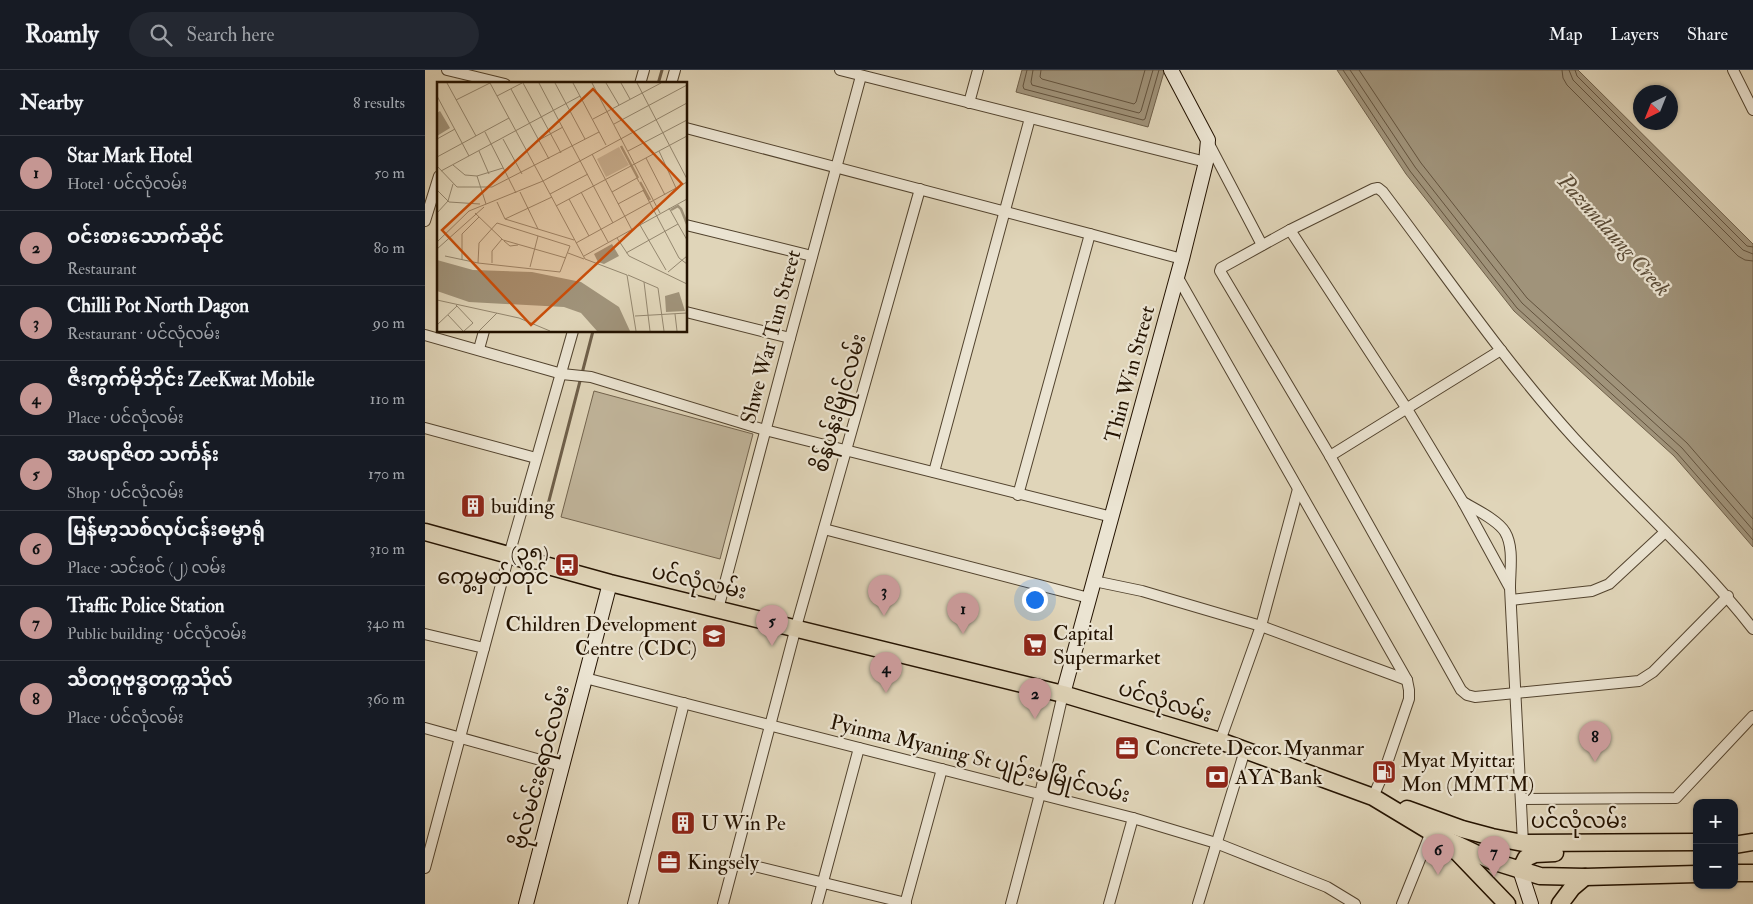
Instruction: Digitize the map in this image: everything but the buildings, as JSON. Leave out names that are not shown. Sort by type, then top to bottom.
[{"type":"main road","points":[[1171,70],[1208,140]]},
{"type":"main road","name":"Thin Win Street","points":[[1063,694],[1182,260],[1206,162],[1208,140]]},
{"type":"main road","name":"ပင်လုံလမ်း","points":[[425,532],[610,583],[1063,694],[1220,742],[1373,797],[1431,832],[1492,861],[1540,876],[1585,877],[1693,874]]},
{"type":"main road","name":"ဗိုလ်မင်းရောင်လမ်း","points":[[525,904],[610,583]]},
{"type":"main road","points":[[1373,797],[1462,829],[1502,849],[1513,858],[1520,870],[1531,904]]},
{"type":"main road","name":"ပင်လုံလမ်း","points":[[1462,829],[1492,838],[1523,843],[1693,842]]},
{"type":"main road","points":[[1431,832],[1458,853],[1507,904]]},
{"type":"main road","points":[[1738,843],[1753,842]]},
{"type":"main road","points":[[1520,870],[1525,858],[1535,854],[1693,851]]},
{"type":"main road","points":[[1738,873],[1753,873]]},
{"type":"main road","points":[[1560,904],[1572,888],[1585,877]]},
{"type":"street","points":[[447,70],[468,80],[486,82]]},
{"type":"street","points":[[840,70],[1206,162]]},
{"type":"street","points":[[969,103],[978,70]]},
{"type":"street","points":[[1733,70],[1753,110]]},
{"type":"street","name":"Shwe War Tun Street","points":[[719,609],[765,430],[861,76]]},
{"type":"street","points":[[934,472],[1030,118]]},
{"type":"street","points":[[687,128],[1005,211],[1182,260]]},
{"type":"street","points":[[1208,140],[1262,245]]},
{"type":"street","points":[[425,221],[437,182]]},
{"type":"street","points":[[1728,596],[1653,672],[1639,681],[1475,698],[1467,695],[1461,690],[1330,456],[1221,272],[1221,268],[1223,265],[1290,230],[1378,188],[1383,192],[1501,350],[1574,438],[1728,596],[1753,629]]},
{"type":"street","name":"စိန်ပန်းမြိုင်လမ်း","points":[[723,904],[796,628],[920,189]]},
{"type":"street","points":[[687,225],[812,256]]},
{"type":"street","points":[[1290,230],[1407,409],[1463,502],[1510,588]]},
{"type":"street","points":[[1018,495],[1090,234]]},
{"type":"street","points":[[1177,276],[1407,680],[1409,699],[1384,772],[1373,797]]},
{"type":"street","points":[[687,312],[790,338]]},
{"type":"street","points":[[479,349],[484,332]]},
{"type":"street","points":[[425,868],[536,458],[573,332]]},
{"type":"street","points":[[425,335],[562,374],[591,377],[765,430],[1112,518]]},
{"type":"street","points":[[1330,456],[1501,350]]},
{"type":"street","points":[[425,428],[536,458]]},
{"type":"street","points":[[1220,742],[1261,626],[1298,490]]},
{"type":"street","points":[[1463,502],[1490,518],[1505,531],[1510,548],[1510,588],[1523,843]]},
{"type":"street","points":[[824,529],[1089,598]]},
{"type":"street","points":[[1511,600],[1592,591],[1609,584],[1665,532]]},
{"type":"street","points":[[1093,580],[1142,591],[1261,626],[1407,680]]},
{"type":"street","points":[[425,634],[484,648]]},
{"type":"street","name":"Pyinma Myaning St ပျဉ်းမမြိုင်လမ်း","points":[[585,678],[1133,818],[1216,843],[1327,887],[1355,904]]},
{"type":"street","points":[[1011,904],[1040,794],[1063,694]]},
{"type":"street","points":[[633,904],[684,703]]},
{"type":"street","points":[[1521,799],[1676,798],[1753,716]]},
{"type":"street","points":[[425,728],[562,766]]},
{"type":"street","points":[[817,904],[859,748]]},
{"type":"street","points":[[1198,904],[1245,750]]},
{"type":"street","points":[[734,861],[906,904],[942,769]]},
{"type":"street","points":[[1109,904],[1133,818]]},
{"type":"street","points":[[1402,904],[1431,832]]},
{"type":"shaded area","points":[[594,391],[753,434],[720,559],[561,517]]},
{"type":"water","points":[[1022,70],[1163,70],[1164,72],[1148,127],[1016,92]]},
{"type":"water","name":"Pazundaung Creek","points":[[1337,70],[1578,70],[1633,125],[1633,130],[1638,130],[1753,244],[1753,547],[1674,456],[1514,311],[1406,174]]},
{"type":"waterway","points":[[659,82],[662,70]]},
{"type":"waterway","points":[[545,516],[593,332]]},
{"type":"place","name":"buiding","points":[[473,506]]},
{"type":"place","name":"(၃၅) ကွေ့မှတ်တိုင်","points":[[567,565]]},
{"type":"place","name":"Chilli Pot North Dagon","points":[[884,616]]},
{"type":"place","name":"Star Mark Hotel","points":[[963,634]]},
{"type":"place","name":"Children Development Centre (CDC)","points":[[714,636]]},
{"type":"place","name":"Capital Supermarket","points":[[1035,645]]},
{"type":"place","name":"အပရာဇိတ သင်္ကန်း","points":[[772,646]]},
{"type":"place","name":"ဇီးကွက်မိုဘိုင်း ZeeKwat Mobile","points":[[886,693]]},
{"type":"place","name":"ဝင်းစားသောက်ဆိုင်","points":[[1035,719]]},
{"type":"place","name":"Concrete Decor Myanmar","points":[[1127,748]]},
{"type":"place","name":"သီတဂူဗုဒ္ဓတက္ကသိုလ်","points":[[1595,762]]},
{"type":"place","name":"Myat Myittar Mon (MMTM)","points":[[1384,772]]},
{"type":"place","name":"AYA Bank","points":[[1217,777]]},
{"type":"place","name":"U Win Pe","points":[[683,823]]},
{"type":"place","name":"Kingsely","points":[[669,862]]},
{"type":"place","name":"မြန်မာ့သစ်လုပ်ငန်းဓမ္မာရုံ","points":[[1438,875]]},
{"type":"place","name":"Traffic Police Station","points":[[1494,877]]}]
